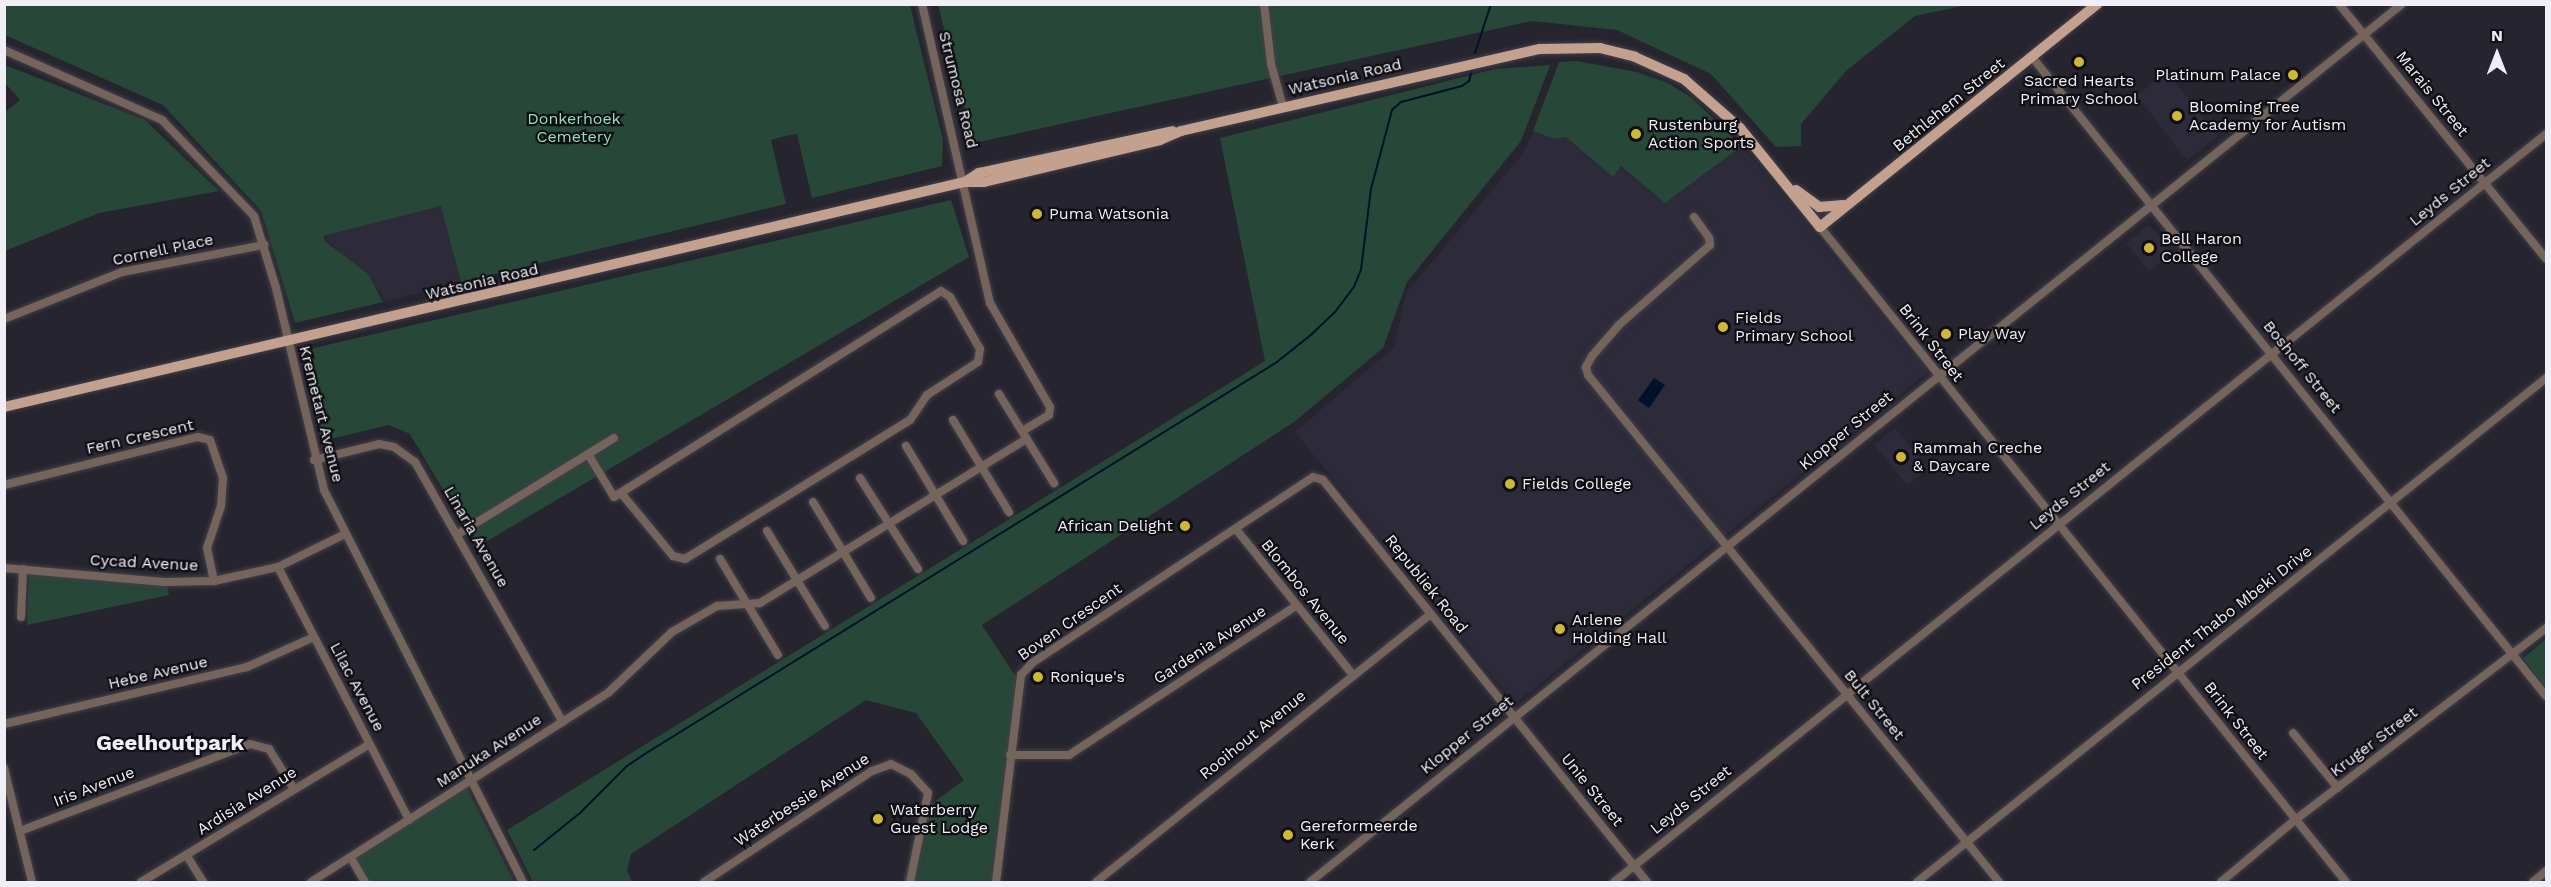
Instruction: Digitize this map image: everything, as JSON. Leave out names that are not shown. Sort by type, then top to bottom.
[{"type":"main road","name":"Bethlehem Street","points":[[1820,227],[2097,4]]},
{"type":"main road","name":"Brink Street","points":[[1515,53],[1563,47],[1600,48],[1662,67],[1703,92],[1723,110],[1820,227]]},
{"type":"main road","name":"Watsonia Road","points":[[4,407],[964,182],[979,173],[1158,132],[1181,131],[1515,53]]},
{"type":"main road","points":[[1782,180],[1819,207],[1830,209],[1850,203]]},
{"type":"street","name":"Strumosa Road","points":[[922,4],[990,303],[1050,407],[1049,415],[1022,431]]},
{"type":"street","points":[[1264,4],[1270,64],[1283,107]]},
{"type":"street","name":"Marais Street","points":[[2339,4],[2547,260]]},
{"type":"street","name":"Klopper Street","points":[[1310,882],[2402,4]]},
{"type":"street","name":"Kremetart Avenue","points":[[4,50],[162,120],[248,208],[264,245],[314,460],[345,534],[523,882]]},
{"type":"street","name":"Boshoff Street","points":[[2032,57],[2547,696]]},
{"type":"street","name":"Leyds Street","points":[[1614,882],[2547,134]]},
{"type":"street","name":"Bult Street","points":[[1694,217],[1709,238],[1708,247],[1634,310],[1586,368],[1588,375],[1999,882]]},
{"type":"street","name":"Brink Street","points":[[1820,227],[2346,882]]},
{"type":"street","name":"Cornell Place","points":[[4,319],[122,272],[264,245]]},
{"type":"street","points":[[588,454],[614,497],[936,292],[945,291],[950,297],[980,349],[978,362],[927,395],[910,420],[686,559],[673,556],[621,493]]},
{"type":"street","name":"President Thabo Mbeki Drive","points":[[1917,882],[2547,378]]},
{"type":"street","points":[[999,394],[1054,483]]},
{"type":"street","points":[[953,420],[1009,512]]},
{"type":"street","name":"Fern Crescent","points":[[4,485],[198,436],[210,440],[224,478],[221,506],[207,548],[214,581]]},
{"type":"street","points":[[458,534],[614,438]]},
{"type":"street","points":[[748,605],[760,603],[1027,440]]},
{"type":"street","name":"Linaria Avenue","points":[[314,460],[379,444],[394,447],[415,462],[563,722]]},
{"type":"street","points":[[906,446],[963,541]]},
{"type":"street","points":[[860,478],[918,569]]},
{"type":"street","name":"Boven Crescent","points":[[996,882],[1018,681],[1025,670],[1310,478]]},
{"type":"street","name":"Republiek Road","points":[[1310,478],[1323,480],[1514,716]]},
{"type":"street","points":[[813,502],[871,598]]},
{"type":"street","name":"Blombos Avenue","points":[[1236,529],[1352,674]]},
{"type":"street","points":[[767,531],[825,626]]},
{"type":"street","name":"Cycad Avenue","points":[[4,568],[164,582],[214,581],[278,567],[345,534]]},
{"type":"street","points":[[720,559],[778,655]]},
{"type":"street","name":"Lilac Avenue","points":[[278,567],[409,820]]},
{"type":"street","points":[[21,617],[22,569]]},
{"type":"street","name":"Manuka Avenue","points":[[311,882],[621,683],[672,632],[717,606],[748,605]]},
{"type":"street","name":"Gardenia Avenue","points":[[1010,755],[1069,755],[1296,606]]},
{"type":"street","name":"Rooihout Avenue","points":[[1096,882],[1352,674],[1431,614]]},
{"type":"street","name":"Kruger Street","points":[[2221,882],[2295,820],[2547,628]]},
{"type":"street","name":"Hebe Avenue","points":[[4,724],[247,667],[314,638]]},
{"type":"street","name":"Unie Street","points":[[1514,716],[1647,882]]},
{"type":"street","points":[[2293,733],[2338,788]]},
{"type":"street","name":"Iris Avenue","points":[[20,831],[250,744],[269,749],[294,789]]},
{"type":"street","name":"Ardisia Avenue","points":[[141,882],[370,744]]},
{"type":"street","name":"Waterbessie Avenue","points":[[704,882],[872,771],[891,764],[911,774],[928,793],[910,882]]},
{"type":"street","points":[[4,768],[32,882]]},
{"type":"street","points":[[187,856],[202,882]]},
{"type":"street","points":[[351,858],[365,882]]},
{"type":"street","points":[[2533,882],[2547,872]]},
{"type":"shaded area","name":"Blooming Tree Academy for Autism","points":[[2167,72],[2218,136],[2187,160],[2136,95]]},
{"type":"shaded area","points":[[1533,131],[1554,139],[1566,137],[1613,177],[1621,166],[1665,203],[1742,146],[1928,372],[1515,704],[1295,432],[1394,347],[1406,293],[1524,152]]},
{"type":"shaded area","points":[[442,206],[461,282],[383,302],[381,293],[323,236]]},
{"type":"shaded area","name":"Bell Haron College","points":[[2149,224],[2172,253],[2149,271],[2126,243]]},
{"type":"shaded area","name":"Rammah Creche & Daycare","points":[[1895,428],[1928,468],[1907,485],[1874,445]]},
{"type":"green space","name":"Donkerhoek Cemetery","points":[[5,4],[910,5],[943,140],[942,166],[812,198],[797,134],[785,136],[771,140],[786,204],[461,282],[441,206],[323,236],[326,242],[368,274],[383,302],[295,323],[261,211],[163,105],[5,35]]},
{"type":"green space","points":[[938,5],[1967,5],[1915,16],[1847,70],[1801,124],[1801,146],[1776,147],[1711,74],[1617,30],[1532,21],[974,143]]},
{"type":"green space","name":"Rustenburg Action Sports","points":[[1576,61],[1637,72],[1668,83],[1692,98],[1742,146],[1665,203],[1621,166],[1613,177],[1566,137],[1554,139],[1533,131],[1559,62]]},
{"type":"green space","points":[[5,65],[145,120],[219,191],[99,213],[5,251],[5,112],[20,100],[5,83]]},
{"type":"green space","points":[[1550,65],[1521,141],[1407,282],[1383,348],[1294,422],[982,625],[1022,686],[1001,882],[903,882],[922,811],[964,780],[916,713],[866,700],[631,854],[627,870],[632,882],[533,882],[507,830],[1265,361],[1220,138],[1495,69]]},
{"type":"green space","points":[[951,200],[969,257],[477,547],[410,434],[389,425],[322,441],[305,362],[314,348]]},
{"type":"green space","points":[[29,574],[167,585],[169,595],[27,625]]},
{"type":"green space","points":[[2546,639],[2546,688],[2523,658]]},
{"type":"green space","points":[[465,784],[514,882],[367,882],[351,857]]},
{"type":"water","points":[[1654,378],[1665,385],[1649,408],[1638,400]]},
{"type":"waterway","points":[[1475,53],[1491,4]]},
{"type":"waterway","points":[[534,850],[580,813],[627,766],[648,752],[1277,362],[1312,334],[1335,312],[1354,287],[1361,270],[1371,189],[1392,110],[1401,102],[1462,86],[1469,81],[1472,70]]},
{"type":"place","name":"Sacred Hearts Primary School","points":[[2079,62]]},
{"type":"place","name":"Platinum Palace","points":[[2293,75]]},
{"type":"place","name":"Blooming Tree Academy for Autism","points":[[2177,116]]},
{"type":"place","name":"Rustenburg Action Sports","points":[[1636,134]]},
{"type":"place","name":"Puma Watsonia","points":[[1037,214]]},
{"type":"place","name":"Bell Haron College","points":[[2149,248]]},
{"type":"place","name":"Fields Primary School","points":[[1723,327]]},
{"type":"place","name":"Play Way","points":[[1946,334]]},
{"type":"place","name":"Rammah Creche & Daycare","points":[[1901,457]]},
{"type":"place","name":"Fields College","points":[[1510,484]]},
{"type":"place","name":"African Delight","points":[[1185,526]]},
{"type":"place","name":"Arlene Holding Hall","points":[[1560,629]]},
{"type":"place","name":"Ronique's","points":[[1038,677]]},
{"type":"place","name":"Waterberry Guest Lodge","points":[[878,819]]},
{"type":"place","name":"Gereformeerde Kerk","points":[[1288,835]]},
{"type":"district","name":"Geelhoutpark","points":[[170,743]]}]
